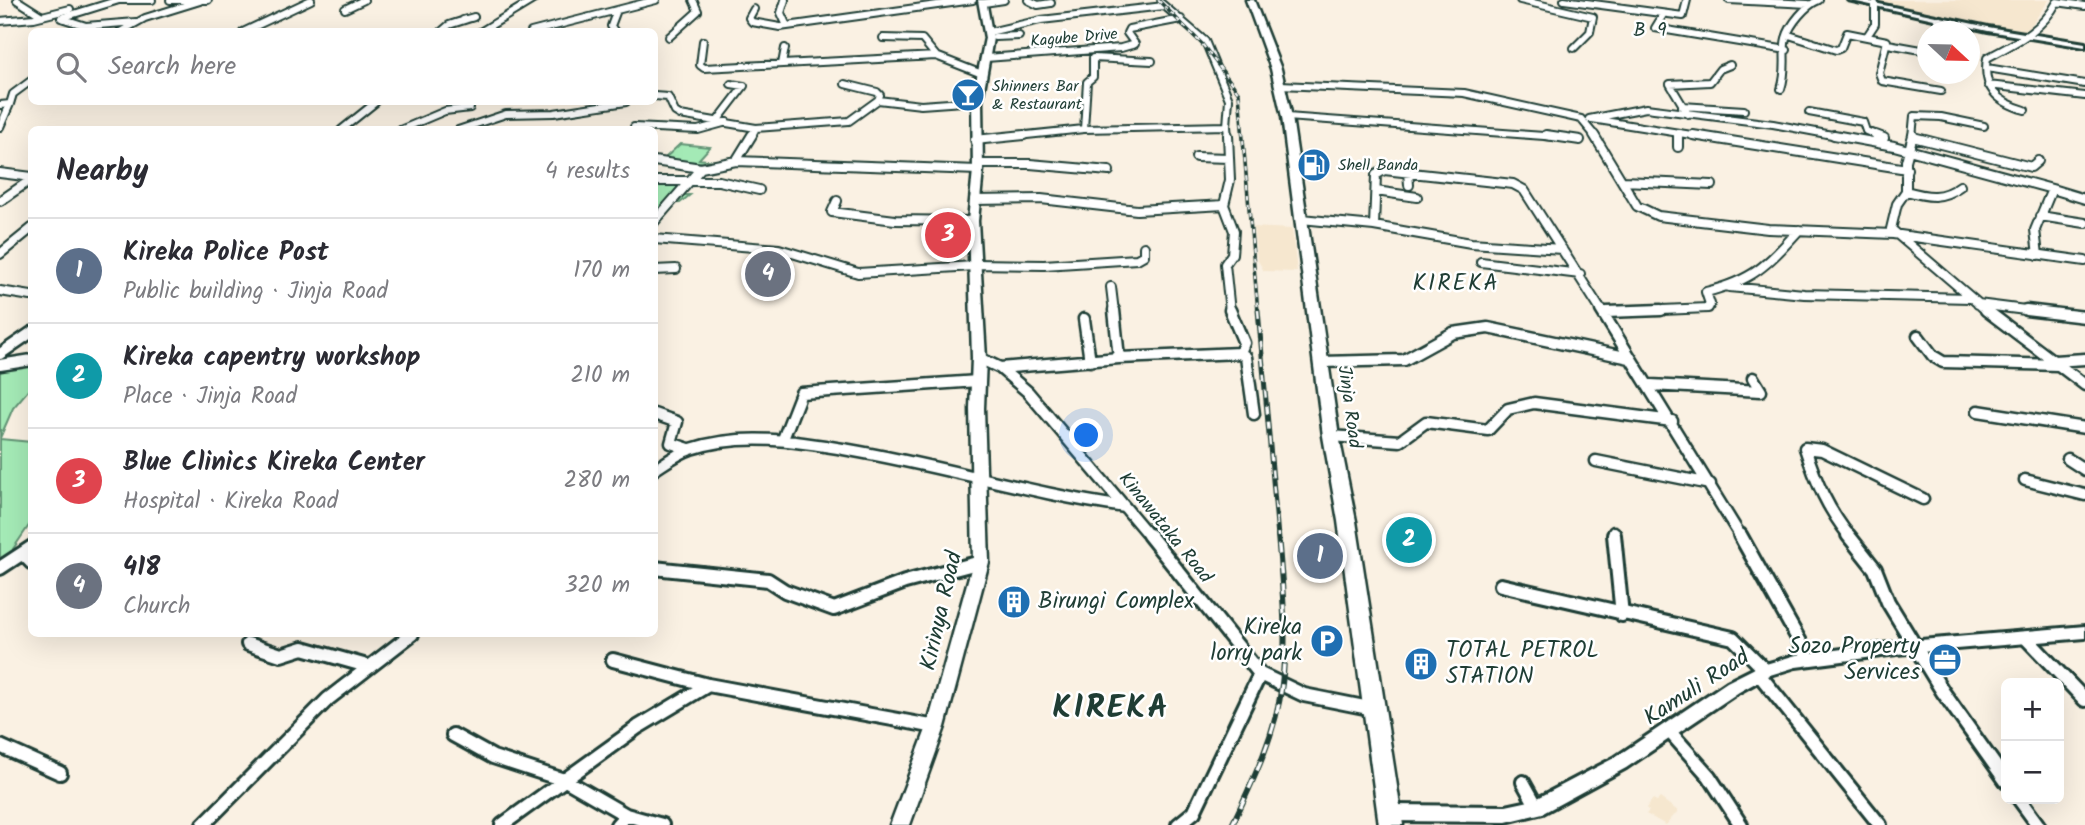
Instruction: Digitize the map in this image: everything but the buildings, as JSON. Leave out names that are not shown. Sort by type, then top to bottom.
[{"type":"highway","name":"Jinja Road","points":[[1250,0],[1280,85],[1287,117],[1331,436],[1390,819]]},
{"type":"main road","name":"Kirinya Road","points":[[900,825],[936,727],[981,562],[978,475],[979,358],[973,221],[977,167],[976,101],[989,35],[980,1]]},
{"type":"street","points":[[17,0],[42,16]]},
{"type":"street","points":[[0,20],[42,16],[109,0],[152,0]]},
{"type":"street","points":[[170,0],[208,0]]},
{"type":"street","points":[[252,28],[311,0]]},
{"type":"street","points":[[345,9],[363,0]]},
{"type":"street","points":[[487,28],[533,0]]},
{"type":"street","points":[[547,28],[656,0]]},
{"type":"street","points":[[669,37],[698,11],[693,0]]},
{"type":"street","points":[[785,0],[781,13],[787,26]]},
{"type":"street","points":[[754,9],[750,18],[752,22],[787,26],[894,9],[1004,0]]},
{"type":"street","points":[[1028,0],[1038,5],[1051,3]]},
{"type":"street","points":[[1158,0],[1205,41],[1230,105],[1227,126],[1230,180],[1224,205],[1234,231],[1232,254],[1225,264],[1228,306],[1244,342],[1240,353]]},
{"type":"street","points":[[1520,0],[1592,17],[1590,32],[1574,48]]},
{"type":"street","points":[[1543,5],[1552,0]]},
{"type":"street","points":[[1564,0],[1685,16],[1687,0]]},
{"type":"street","points":[[1729,0],[1808,4],[1819,0]]},
{"type":"street","points":[[1850,0],[2028,36],[2085,44]]},
{"type":"street","points":[[119,1],[61,18],[80,27],[111,21],[136,22]]},
{"type":"street","points":[[126,28],[136,22],[200,1]]},
{"type":"street","points":[[2025,110],[1998,102],[1988,85],[1986,61],[1990,55],[2028,36],[2050,15],[2057,2],[2085,6]]},
{"type":"street","points":[[1782,89],[1789,35],[1808,4]]},
{"type":"street","points":[[1867,36],[1875,24],[1875,4]]},
{"type":"street","points":[[989,35],[1041,20],[1164,6]]},
{"type":"street","points":[[1073,8],[1077,16]]},
{"type":"street","points":[[612,28],[617,10]]},
{"type":"street","points":[[1662,15],[1655,27],[1660,30],[1787,50]]},
{"type":"street","points":[[0,29],[30,18]]},
{"type":"street","name":"Kagube Drive","points":[[986,58],[1121,48],[1135,44],[1127,33],[1129,29],[1181,19]]},
{"type":"street","points":[[446,28],[451,23],[463,20]]},
{"type":"street","points":[[1789,35],[1838,50],[1847,33],[1917,49]]},
{"type":"street","points":[[989,35],[1019,36]]},
{"type":"street","points":[[883,38],[922,39],[936,56]]},
{"type":"street","points":[[704,41],[701,67],[936,56],[982,74]]},
{"type":"street","points":[[1888,44],[1879,73],[1882,80],[1941,91]]},
{"type":"street","points":[[782,64],[785,48]]},
{"type":"street","points":[[1084,129],[1084,101],[1087,82],[1093,76],[1093,58],[1152,61]]},
{"type":"street","points":[[1688,114],[1671,84],[1710,82],[1720,69],[1730,65]]},
{"type":"street","points":[[1987,68],[2026,77],[2085,84]]},
{"type":"street","points":[[0,127],[13,94],[28,83]]},
{"type":"street","points":[[718,120],[744,86],[731,84]]},
{"type":"street","points":[[658,96],[668,97],[675,113],[680,115],[729,121],[756,128],[849,121],[878,100],[880,94],[877,92],[845,84]]},
{"type":"street","points":[[1280,85],[1464,93],[1585,119],[1678,135],[1907,169]]},
{"type":"street","points":[[1988,85],[2085,96]]},
{"type":"street","points":[[878,100],[921,106],[976,101]]},
{"type":"street","points":[[0,105],[10,104]]},
{"type":"street","points":[[346,126],[372,105]]},
{"type":"street","points":[[470,126],[506,114],[554,113],[606,105]]},
{"type":"street","points":[[1682,106],[1744,110]]},
{"type":"street","points":[[409,126],[445,111],[470,108]]},
{"type":"street","points":[[1585,119],[1638,108],[1882,144],[2012,176],[2085,199]]},
{"type":"street","points":[[1809,112],[1863,122],[1867,132],[1884,138],[1882,144]]},
{"type":"street","points":[[1893,233],[1894,212],[1906,191],[1914,116],[1919,114],[1984,126]]},
{"type":"street","points":[[1287,117],[1539,134],[1580,140]]},
{"type":"street","points":[[1585,119],[1637,206],[1653,215],[1799,230],[1893,233],[2085,261]]},
{"type":"street","points":[[658,128],[698,131],[729,121]]},
{"type":"street","points":[[975,140],[1084,129],[1227,126]]},
{"type":"street","points":[[736,161],[756,128]]},
{"type":"street","points":[[1678,135],[1678,147]]},
{"type":"street","points":[[1913,137],[2031,167],[2038,161]]},
{"type":"street","points":[[1196,157],[1229,158]]},
{"type":"street","points":[[658,162],[701,168],[736,161],[977,167],[1017,163],[1109,171]]},
{"type":"street","points":[[658,217],[701,168]]},
{"type":"street","points":[[1374,226],[1378,172],[1408,172],[1520,186],[1606,312],[1630,358],[1651,385],[1809,658]]},
{"type":"street","points":[[1408,172],[1409,185]]},
{"type":"street","points":[[0,173],[28,177]]},
{"type":"street","points":[[0,201],[28,181]]},
{"type":"street","points":[[658,181],[719,181],[759,190]]},
{"type":"street","points":[[1623,181],[1712,185]]},
{"type":"street","points":[[1906,191],[1938,198],[1947,197],[1960,186]]},
{"type":"street","points":[[2038,255],[2034,236],[2052,189]]},
{"type":"street","points":[[1376,191],[1417,197]]},
{"type":"street","points":[[974,200],[1041,199],[1137,210],[1224,205]]},
{"type":"street","points":[[837,201],[832,212],[895,220],[973,221]]},
{"type":"street","points":[[2040,216],[2085,223]]},
{"type":"street","points":[[1301,219],[1374,226],[1454,241],[1562,249]]},
{"type":"street","points":[[1606,312],[1708,308],[1710,304],[1706,292],[1730,287],[1765,268],[1799,230]]},
{"type":"street","points":[[0,254],[28,231]]},
{"type":"street","points":[[1893,233],[1974,301],[2085,385]]},
{"type":"street","points":[[658,239],[779,249],[858,273],[974,265],[1044,265],[1137,259],[1144,256],[1144,247]]},
{"type":"street","points":[[1481,262],[1580,274]]},
{"type":"street","points":[[658,270],[676,269]]},
{"type":"street","points":[[1111,287],[1119,358]]},
{"type":"street","points":[[1730,287],[1804,294],[1974,301],[2085,317]]},
{"type":"street","points":[[0,291],[28,296]]},
{"type":"street","points":[[1084,319],[1090,361]]},
{"type":"street","points":[[1321,362],[1404,360],[1453,333],[1488,328],[1630,358]]},
{"type":"street","points":[[0,354],[28,335]]},
{"type":"street","points":[[1918,336],[1933,356],[1943,362],[2057,363],[2085,359]]},
{"type":"street","points":[[1000,368],[1119,358],[1240,353],[1246,357],[1254,414]]},
{"type":"street","name":"Kinawataka Road","points":[[979,358],[1000,368],[1028,392],[1260,674],[1304,695],[1374,709]]},
{"type":"street","points":[[0,365],[28,361]]},
{"type":"street","points":[[1651,385],[1760,391],[1752,378]]},
{"type":"street","points":[[783,439],[801,393],[978,381]]},
{"type":"street","points":[[1331,436],[1401,441],[1422,424],[1434,422],[1488,430],[1497,417],[1508,409],[1526,403],[1672,421]]},
{"type":"street","points":[[1978,411],[2085,428]]},
{"type":"street","points":[[658,415],[677,422],[671,443],[689,449]]},
{"type":"street","points":[[658,468],[689,449],[727,441],[783,439],[978,475],[1083,501],[1125,507]]},
{"type":"street","points":[[1923,499],[1822,450],[1805,448],[1817,487],[1828,509],[1875,569],[1888,602],[1943,692],[2001,774]]},
{"type":"street","points":[[2068,459],[2085,470]]},
{"type":"street","points":[[1597,461],[1710,484]]},
{"type":"street","points":[[2025,480],[2085,495]]},
{"type":"street","points":[[1614,532],[1622,615]]},
{"type":"street","points":[[0,568],[28,555]]},
{"type":"street","points":[[658,568],[768,580],[785,591],[834,609],[905,582],[981,562]]},
{"type":"street","points":[[1501,585],[1622,615],[1733,638],[1880,825]]},
{"type":"street","name":"Kamuli Road","points":[[1390,819],[1506,814],[1538,807],[1620,763],[1670,732],[1733,687],[1762,672],[1809,658],[2085,632]]},
{"type":"street","points":[[204,825],[280,744],[367,666],[408,637]]},
{"type":"street","points":[[2026,638],[2085,700]]},
{"type":"street","points":[[248,644],[278,656],[288,657],[303,648],[367,666]]},
{"type":"street","points":[[612,660],[708,685],[936,727]]},
{"type":"street","points":[[1178,825],[1194,812],[1260,674]]},
{"type":"street","points":[[502,825],[567,781],[638,727],[708,685]]},
{"type":"street","points":[[1670,732],[1709,776],[1741,825]]},
{"type":"street","points":[[453,735],[493,757],[567,781],[622,820],[662,825]]},
{"type":"street","points":[[0,746],[60,773]]},
{"type":"street","points":[[1523,782],[1538,807]]},
{"type":"street","points":[[2023,804],[2038,825]]},
{"type":"shaded area","points":[[1858,0],[2049,0],[2025,34],[1980,25],[1980,21],[1961,21]]},
{"type":"shaded area","points":[[1253,227],[1292,229],[1297,272],[1264,271],[1257,259]]},
{"type":"shaded area","points":[[1660,798],[1678,811],[1666,825],[1646,814],[1649,811],[1646,808],[1653,799],[1657,801]]},
{"type":"green space","points":[[680,144],[710,147],[699,159],[723,162],[719,164],[664,159]]},
{"type":"green space","points":[[684,181],[677,195],[690,195],[680,203],[663,204],[671,207],[658,211],[658,182]]},
{"type":"green space","points":[[28,365],[28,390],[13,408],[0,438],[0,371]]},
{"type":"green space","points":[[0,439],[28,442],[28,527],[13,549],[17,554],[0,563]]},
{"type":"railway","points":[[1158,0],[1202,44],[1239,93],[1258,312]]},
{"type":"railway","points":[[1258,310],[1278,537]]},
{"type":"railway","points":[[1232,825],[1269,739],[1279,703],[1284,666],[1284,628],[1278,535]]},
{"type":"place","name":"Shinners Bar & Restaurant","points":[[968,95]]},
{"type":"place","name":"Shell Banda","points":[[1314,165]]},
{"type":"place","name":"Blue Clinics Kireka Center","points":[[948,235]]},
{"type":"place","name":"418","points":[[768,274]]},
{"type":"place","name":"Kireka capentry workshop","points":[[1409,540]]},
{"type":"place","name":"Kireka Police Post","points":[[1320,556]]},
{"type":"place","name":"Birungi Complex","points":[[1014,602]]},
{"type":"place","name":"Kireka lorry park","points":[[1327,641]]},
{"type":"place","name":"Sozo Property Services","points":[[1945,660]]},
{"type":"place","name":"TOTAL PETROL STATION","points":[[1421,664]]},
{"type":"district","name":"B 9","points":[[1651,31]]},
{"type":"district","name":"KIREKA","points":[[1456,284]]},
{"type":"district","name":"KIREKA","points":[[1111,708]]}]
